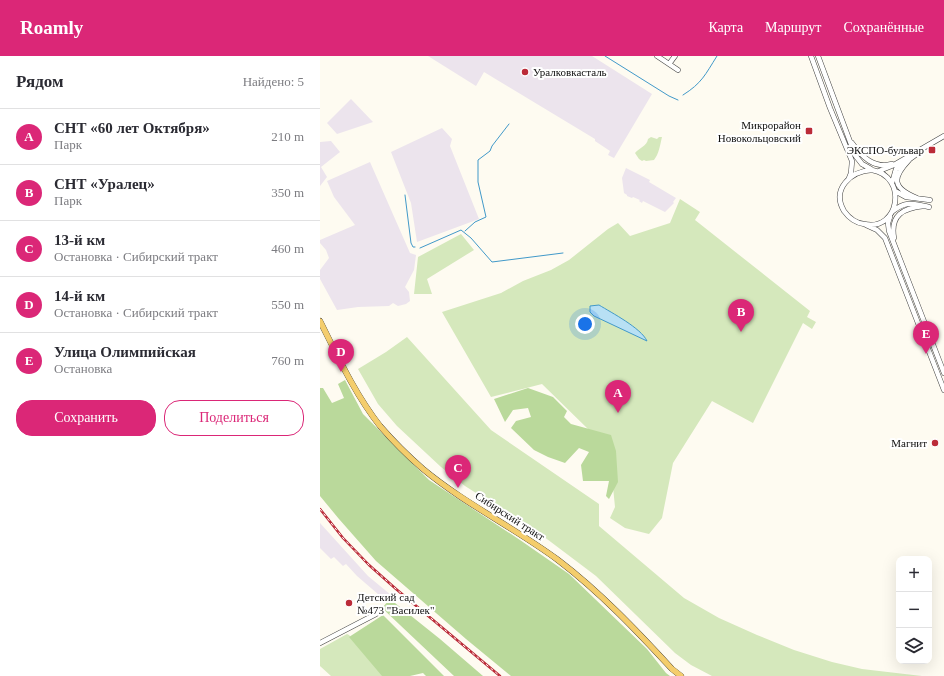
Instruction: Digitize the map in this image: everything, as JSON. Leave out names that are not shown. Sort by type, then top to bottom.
[{"type":"main road","name":"Сибирский тракт","points":[[320,321],[358,396],[381,426],[400,447],[422,468],[449,488],[575,573],[618,613],[672,669],[681,676]]},
{"type":"street","points":[[657,56],[678,70]]},
{"type":"street","points":[[669,64],[675,56]]},
{"type":"street","points":[[811,56],[830,108],[852,161],[851,173],[840,193],[841,205],[846,214],[855,221],[877,230],[885,238],[944,390]]},
{"type":"street","points":[[818,56],[847,136],[858,160],[872,170]]},
{"type":"street","points":[[847,136],[858,152],[865,159],[871,162],[879,165],[886,165],[901,160]]},
{"type":"street","points":[[892,183],[896,169],[944,136]]},
{"type":"street","points":[[878,171],[888,168],[925,148]]},
{"type":"street","points":[[909,160],[898,173],[898,183],[904,192],[916,198]]},
{"type":"street","points":[[848,180],[860,172],[872,170],[886,175],[892,183],[896,199],[888,223],[888,228],[944,373]]},
{"type":"street","points":[[894,191],[906,197],[930,200]]},
{"type":"street","points":[[866,225],[877,225],[884,221],[898,207],[908,203],[926,206],[909,208],[901,213],[897,218],[894,226],[895,246]]},
{"type":"street","points":[[320,643],[376,614],[379,609]]},
{"type":"shaded area","points":[[428,56],[592,56],[652,94],[614,158],[608,155],[610,151],[595,141],[595,139],[484,72],[476,86]]},
{"type":"shaded area","points":[[351,99],[373,122],[337,134],[327,123]]},
{"type":"shaded area","points":[[442,128],[452,139],[450,146],[479,219],[417,242],[411,203],[391,152]]},
{"type":"shaded area","points":[[331,141],[340,152],[321,167],[327,177],[320,186],[320,142]]},
{"type":"shaded area","points":[[370,162],[410,253],[416,255],[414,270],[405,287],[409,292],[410,301],[406,304],[398,306],[393,303],[389,306],[358,307],[337,310],[320,279],[320,270],[329,258],[326,250],[320,243],[320,240],[355,225],[334,197],[327,181]]},
{"type":"shaded area","points":[[626,168],[650,180],[649,182],[676,198],[673,202],[674,203],[665,212],[643,201],[642,203],[639,201],[640,200],[627,196],[624,193],[622,178]]},
{"type":"shaded area","points":[[320,523],[368,576],[391,595],[386,601],[357,576],[346,564],[343,566],[334,557],[331,559],[320,548]]},
{"type":"green space","points":[[651,137],[657,139],[662,137],[656,158],[654,160],[642,161],[635,153],[645,145]]},
{"type":"green space","points":[[680,199],[700,212],[695,220],[810,311],[807,317],[816,322],[812,329],[803,323],[753,423],[712,401],[673,463],[662,518],[649,534],[625,528],[610,518],[615,507],[608,437],[589,430],[542,384],[491,397],[442,312],[501,293],[523,281],[551,270],[569,260],[608,229],[618,223],[630,236],[670,223]]},
{"type":"green space","points":[[461,234],[474,250],[427,279],[432,294],[414,294],[418,257]]},
{"type":"green space","points":[[407,337],[491,430],[599,504],[599,526],[684,598],[719,618],[794,650],[832,662],[862,669],[922,676],[712,676],[691,665],[675,653],[596,576],[539,533],[465,486],[441,467],[397,426],[378,404],[358,369]]},
{"type":"green space","points":[[345,380],[363,414],[429,480],[569,574],[647,649],[670,676],[511,676],[376,561],[320,496],[320,388],[323,388],[332,403],[344,398],[338,384]]},
{"type":"green space","points":[[528,388],[553,397],[567,411],[564,417],[571,424],[611,435],[616,451],[618,482],[609,499],[606,496],[609,481],[583,481],[581,465],[589,452],[579,448],[565,463],[534,450],[511,428],[516,421],[531,417],[528,408],[513,410],[505,422],[494,399]]},
{"type":"green space","points":[[390,599],[483,676],[454,676],[382,608]]},
{"type":"green space","points":[[383,615],[444,676],[426,676],[423,673],[410,676],[382,676],[349,637]]},
{"type":"green space","points":[[347,634],[384,676],[331,676],[320,666],[320,649]]},
{"type":"water","points":[[599,305],[633,326],[644,336],[647,341],[594,316],[590,312],[590,306]]},
{"type":"waterway","points":[[605,56],[669,96],[678,100]]},
{"type":"waterway","points":[[683,95],[706,74],[717,56]]},
{"type":"waterway","points":[[465,231],[475,222],[486,217],[478,182],[478,160],[490,151],[492,146],[509,124]]},
{"type":"waterway","points":[[405,195],[411,243],[413,247],[415,247]]},
{"type":"waterway","points":[[420,248],[461,230],[471,238],[492,262],[563,253]]},
{"type":"railway","points":[[320,509],[343,538],[369,565],[500,676]]},
{"type":"place","name":"Уралковкасталь","points":[[525,72]]},
{"type":"place","name":"Микрорайон Новокольцовский","points":[[809,131]]},
{"type":"place","name":"ЭКСПО-бульвар","points":[[932,150]]},
{"type":"place","name":"СНТ «Уралец»","points":[[741,332]]},
{"type":"place","name":"Улица Олимпийская","points":[[926,354]]},
{"type":"place","name":"14-й км","points":[[341,372]]},
{"type":"place","name":"СНТ «60 лет Октября»","points":[[618,413]]},
{"type":"place","name":"Магнит","points":[[935,443]]},
{"type":"place","name":"13-й км","points":[[458,488]]},
{"type":"place","name":"Детский сад №473 \"Василек\"","points":[[349,603]]}]
